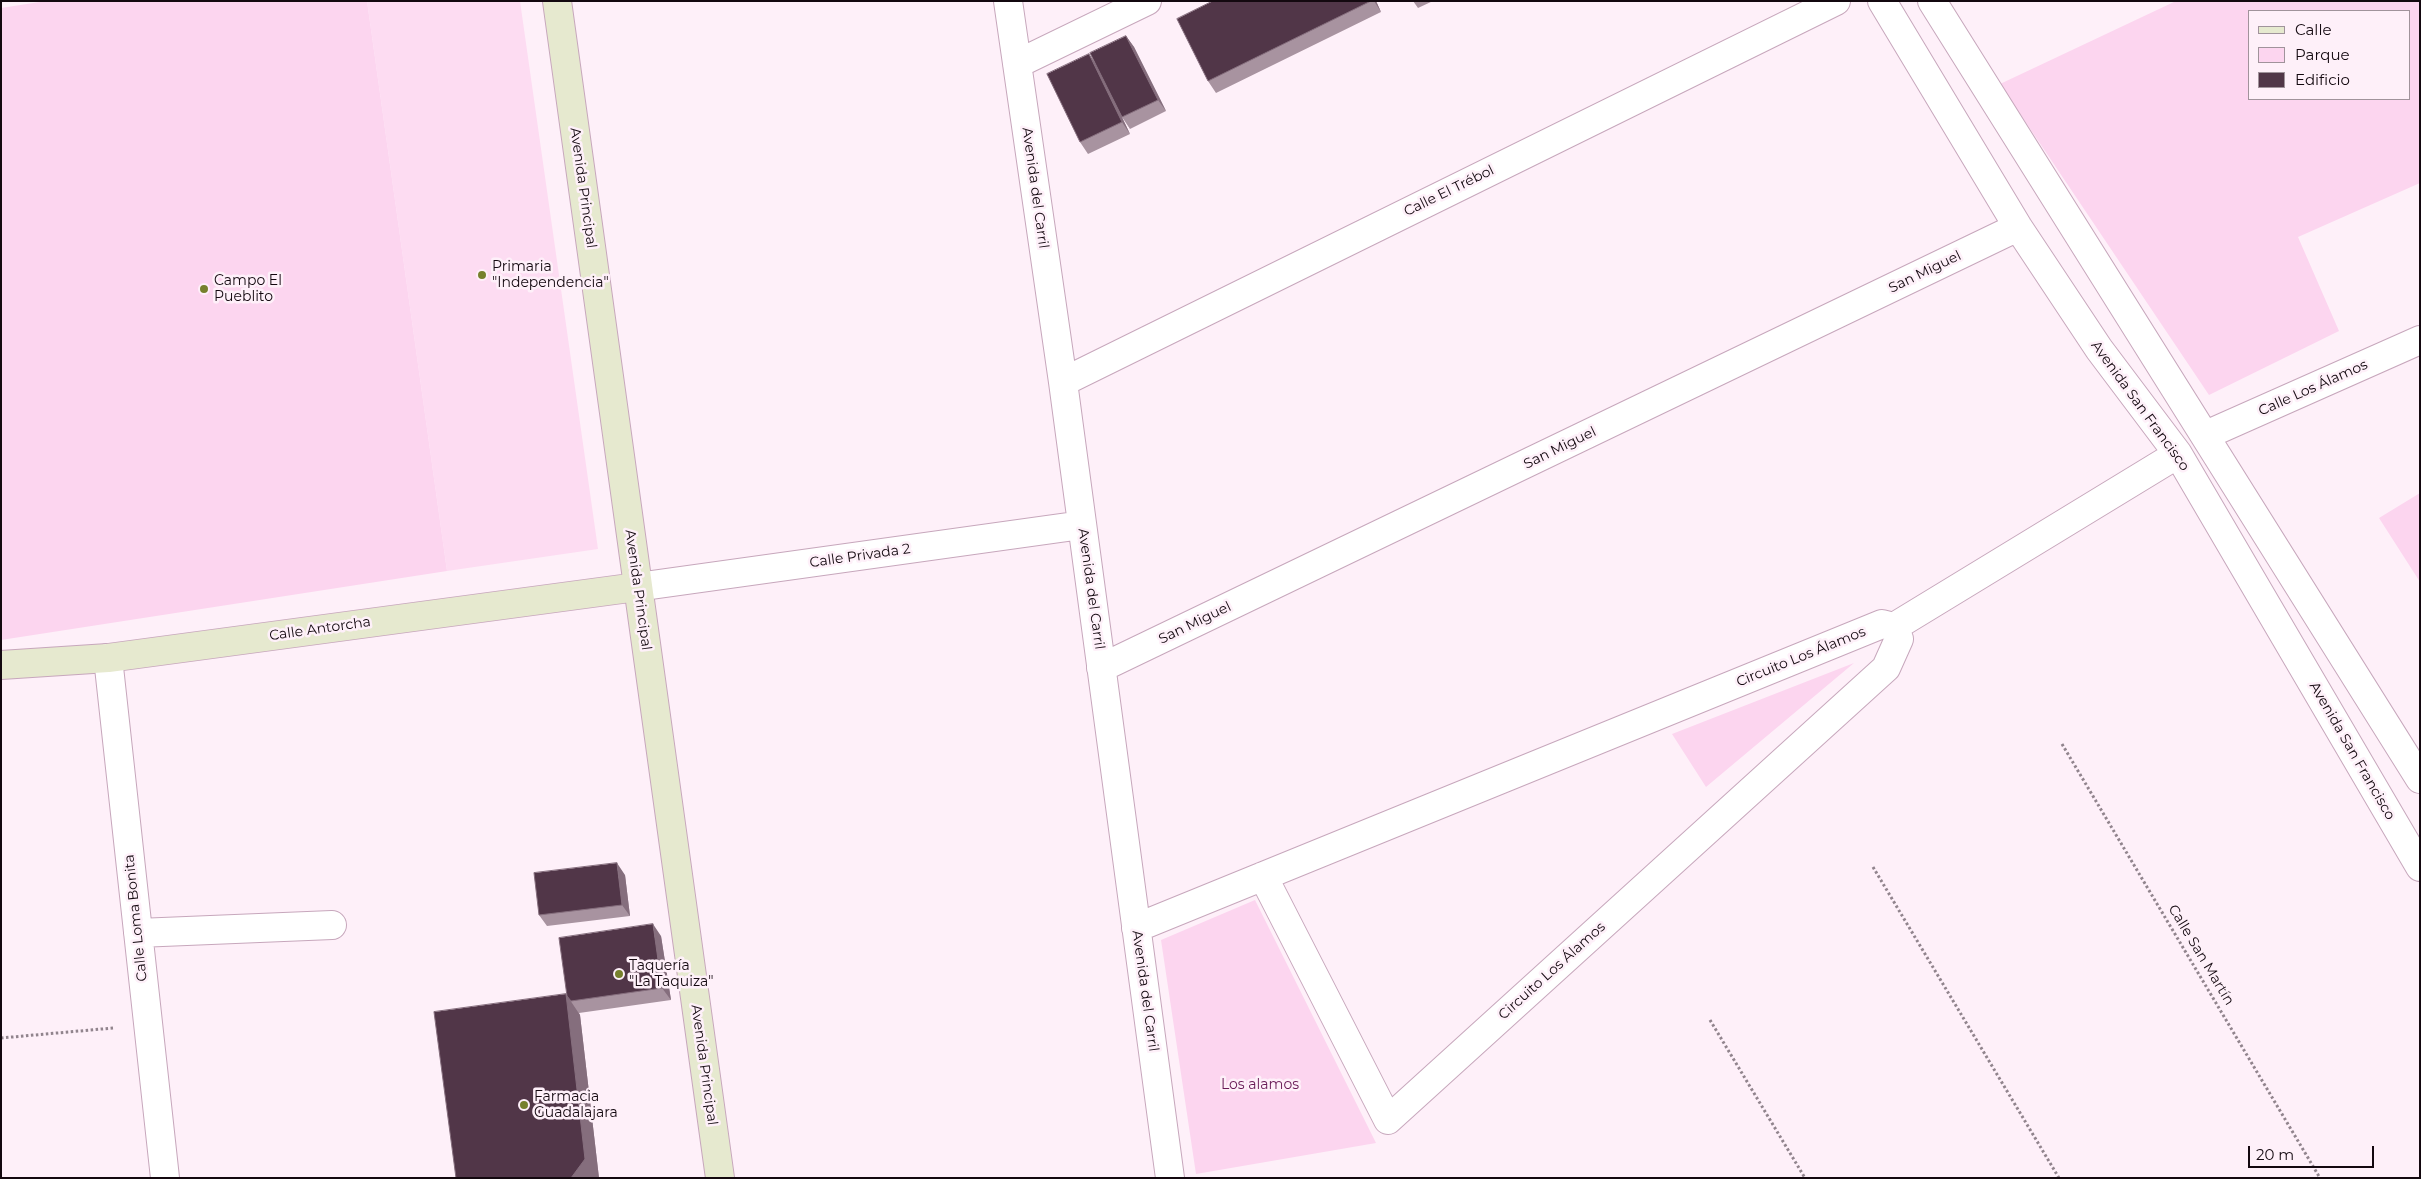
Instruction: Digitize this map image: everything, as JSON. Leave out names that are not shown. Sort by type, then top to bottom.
[{"type":"street","name":"Avenida Principal","points":[[557,1],[720,1178]]},
{"type":"street","name":"Avenida del Carril","points":[[1008,1],[1063,382],[1170,1178]]},
{"type":"street","points":[[1017,64],[1147,1]]},
{"type":"street","name":"Calle El Trébol","points":[[1063,382],[1836,1]]},
{"type":"street","name":"Avenida San Francisco","points":[[1882,1],[2018,227],[2098,349],[2178,454],[2420,867]]},
{"type":"street","points":[[1932,1],[2133,326],[2206,435],[2420,779]]},
{"type":"street","name":"San Miguel","points":[[1101,668],[2018,227]]},
{"type":"street","points":[[2098,349],[2133,326]]},
{"type":"street","name":"Calle Los Álamos","points":[[2206,435],[2420,340]]},
{"type":"street","name":"Circuito Los Álamos","points":[[1136,928],[1882,624],[1894,627],[2178,454]]},
{"type":"street","name":"Calle Privada 2","points":[[637,587],[1082,525]]},
{"type":"street","name":"Calle Antorcha","points":[[1,665],[108,658],[637,587]]},
{"type":"street","name":"Circuito Los Álamos","points":[[1264,876],[1388,1120],[1886,668],[1899,639],[1894,627]]},
{"type":"street","name":"Calle Loma Bonita","points":[[108,658],[164,1178]]},
{"type":"street","points":[[138,933],[332,925]]},
{"type":"path","name":"Calle San Martín","points":[[2062,744],[2320,1178]]},
{"type":"path","points":[[1873,867],[2059,1178]]},
{"type":"path","points":[[1710,1020],[1805,1178]]},
{"type":"path","points":[[1,1038],[147,1025]]},
{"type":"shaded area","name":"Primaria \"Independencia\"","points":[[367,1],[520,1],[598,549],[447,571]]},
{"type":"green space","name":"Campo El Pueblito","points":[[46,1],[367,1],[447,571],[1,640],[1,8]]},
{"type":"green space","points":[[2176,1],[2420,1],[2420,183],[2298,237],[2339,331],[2209,395],[2000,84]]},
{"type":"green space","points":[[2420,493],[2420,582],[2379,518]]},
{"type":"green space","points":[[1854,663],[1706,787],[1672,734]]},
{"type":"green space","name":"Los alamos","points":[[1255,900],[1376,1143],[1196,1174],[1161,940]]},
{"type":"building","points":[[1213,1],[1371,1],[1208,81],[1177,19]]},
{"type":"building","points":[[1126,36],[1158,100],[1122,117],[1090,53]]},
{"type":"building","points":[[1089,54],[1122,122],[1080,142],[1047,74]]},
{"type":"building","points":[[617,863],[622,905],[539,915],[534,873]]},
{"type":"building","name":"Taquería \"La Taquiza\"","points":[[653,924],[662,988],[571,1001],[567,996],[559,938]]},
{"type":"building","name":"Farmacia Guadalajara","points":[[566,994],[585,1159],[571,1178],[456,1178],[434,1012]]},
{"type":"place","name":"Primaria \"Independencia\"","points":[[482,275]]},
{"type":"place","name":"Campo El Pueblito","points":[[204,289]]},
{"type":"place","name":"Taquería \"La Taquiza\"","points":[[619,974]]},
{"type":"place","name":"Farmacia Guadalajara","points":[[524,1105]]}]
